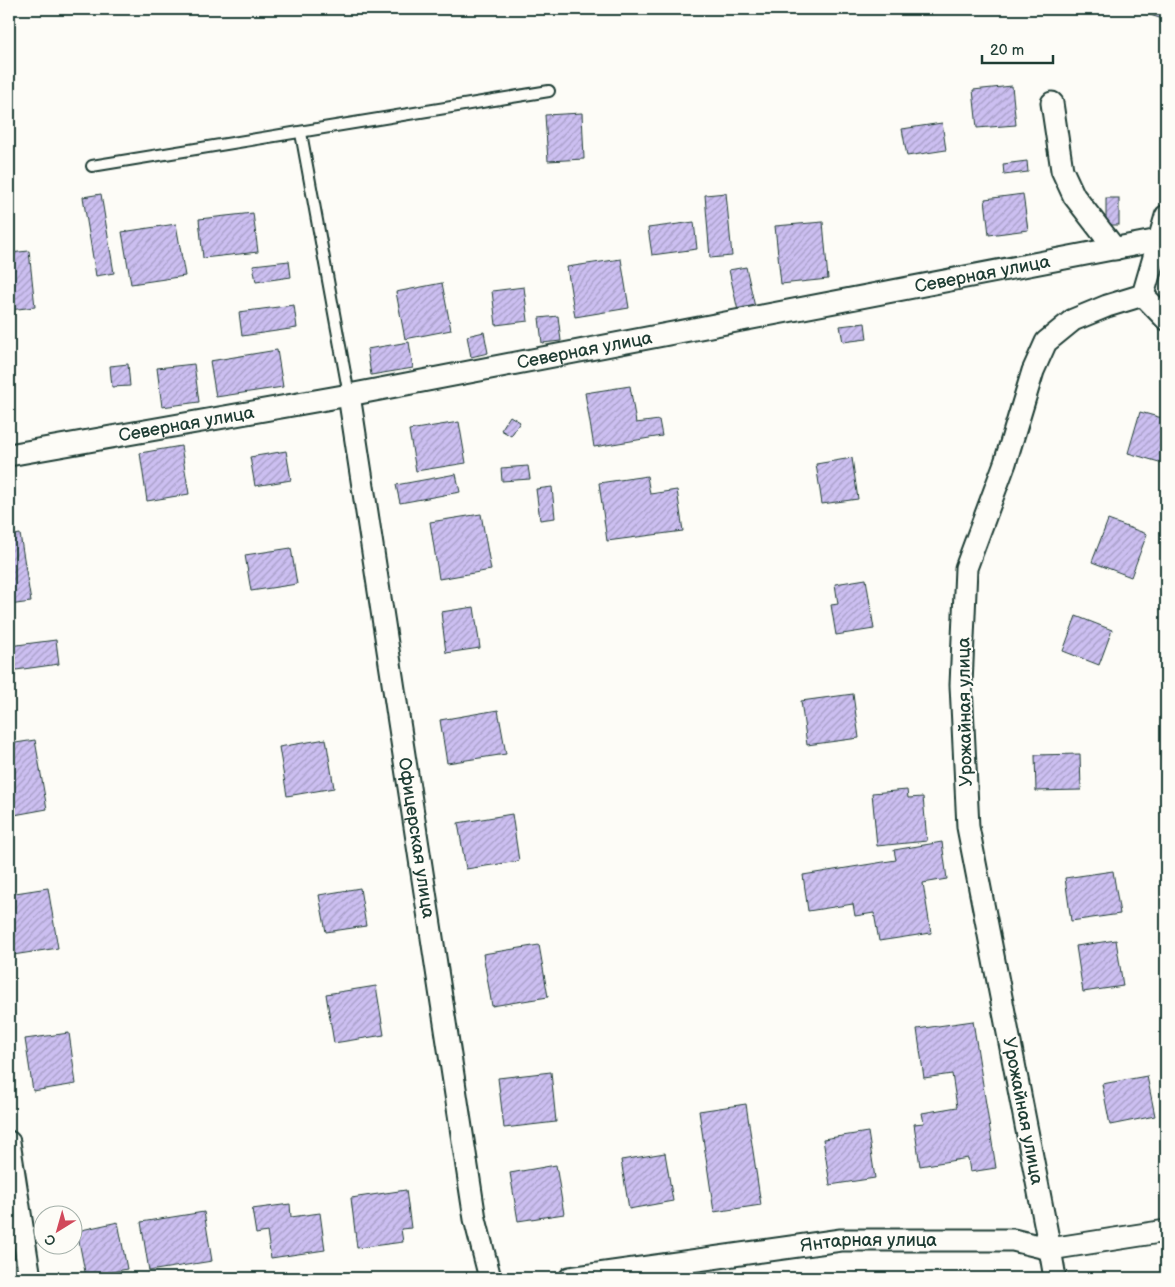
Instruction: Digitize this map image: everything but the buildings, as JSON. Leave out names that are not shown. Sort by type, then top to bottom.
[{"type":"street","points":[[1052,103],[1062,170],[1074,196],[1115,248]]},
{"type":"street","points":[[1166,216],[1143,295],[1166,319]]},
{"type":"street","name":"Северная улица","points":[[9,455],[349,395],[1159,240]]},
{"type":"street","name":"Урожайная улица","points":[[1055,1278],[968,827],[961,685],[966,568],[1005,462],[1033,371],[1046,342],[1072,320],[1107,306],[1143,295]]},
{"type":"street","name":"Офицерская улица","points":[[349,395],[475,1219],[490,1278]]},
{"type":"street","points":[[9,1142],[30,1278]]},
{"type":"street","name":"Янтарная улица","points":[[570,1278],[841,1240],[1013,1240],[1050,1249],[1166,1231]]},
{"type":"lane","points":[[92,166],[549,91]]},
{"type":"lane","points":[[301,133],[349,395]]}]
